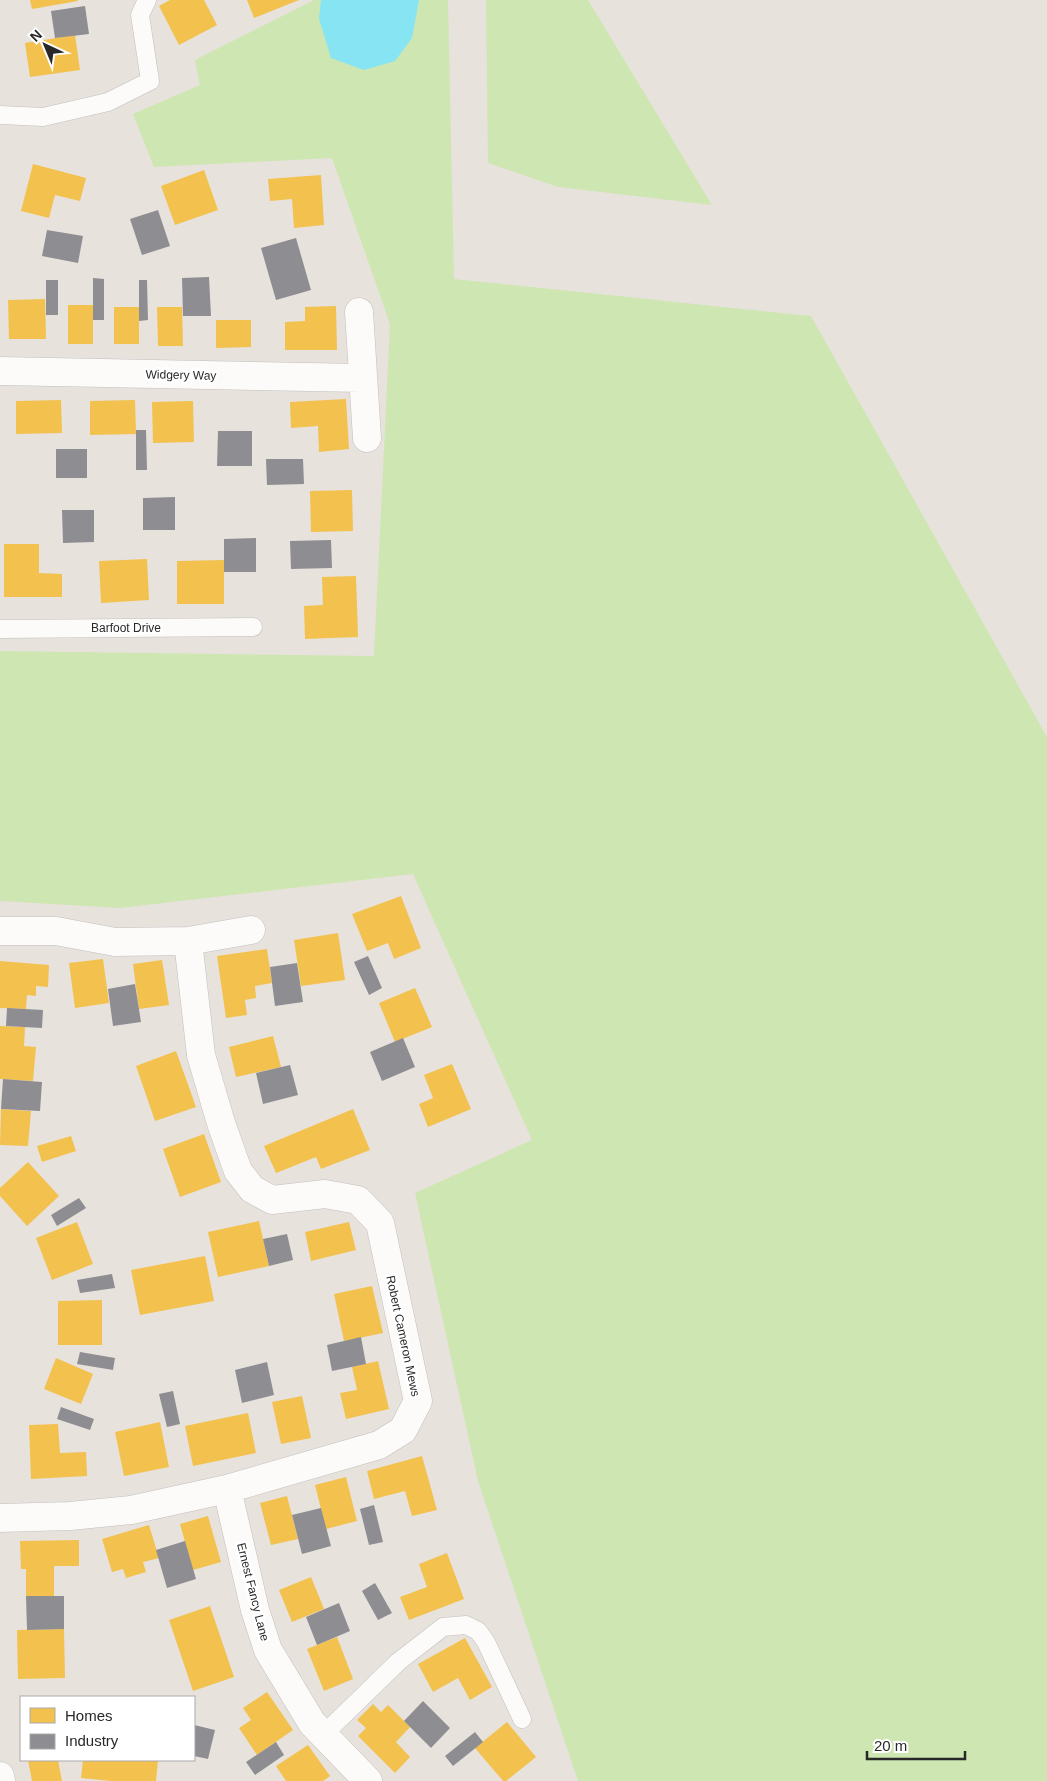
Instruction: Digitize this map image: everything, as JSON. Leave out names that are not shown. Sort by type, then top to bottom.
[{"type":"street","points":[[359,312],[367,438]]},
{"type":"street","name":"Widgery Way","points":[[0,372],[362,378]]},
{"type":"street","points":[[0,931],[56,931],[115,942],[188,941],[251,930]]},
{"type":"street","name":"Robert Cameron Mews","points":[[0,1518],[70,1516],[131,1510],[227,1489],[379,1445],[403,1430],[418,1401],[380,1223],[358,1200],[325,1194],[272,1200],[252,1189],[238,1171],[201,1055],[188,941]]},
{"type":"street","name":"Ernest Fancy Lane","points":[[227,1489],[255,1610],[268,1650],[312,1723],[368,1781]]},
{"type":"street","points":[[0,1776],[1,1781]]},
{"type":"lane","points":[[0,115],[43,117],[108,102],[150,81],[140,15],[147,0]]},
{"type":"lane","name":"Barfoot Drive","points":[[0,629],[252,627]]},
{"type":"lane","points":[[324,1734],[398,1662],[421,1644],[443,1628],[466,1625],[478,1631],[486,1642],[522,1718]]},
{"type":"green space","points":[[314,0],[448,0],[454,279],[811,316],[1047,737],[1047,1781],[578,1781],[478,1481],[415,1193],[532,1140],[413,874],[120,908],[0,901],[0,651],[374,656],[390,324],[332,158],[154,167],[133,114],[200,85],[195,60]]},
{"type":"green space","points":[[486,0],[588,0],[712,205],[558,187],[488,163]]},
{"type":"water","points":[[321,0],[419,0],[412,38],[395,61],[364,70],[331,58],[319,19]]},
{"type":"building: Homes","points":[[30,0],[77,0],[78,1],[32,9]]},
{"type":"building: Homes","points":[[170,0],[204,0],[217,25],[179,45],[159,6]]},
{"type":"building: Homes","points":[[247,0],[299,0],[254,18]]},
{"type":"building: Homes","points":[[75,35],[80,70],[30,77],[25,43]]},
{"type":"building: Homes","points":[[33,164],[86,178],[80,201],[55,195],[49,218],[21,211]]},
{"type":"building: Homes","points":[[204,170],[218,210],[175,225],[161,186]]},
{"type":"building: Homes","points":[[321,175],[324,225],[294,228],[292,199],[270,201],[268,179]]},
{"type":"building: Homes","points":[[45,299],[46,339],[9,339],[8,300]]},
{"type":"building: Homes","points":[[68,305],[93,305],[93,344],[68,344]]},
{"type":"building: Homes","points":[[336,306],[337,350],[285,350],[285,322],[305,321],[305,307]]},
{"type":"building: Homes","points":[[114,307],[139,307],[139,344],[114,344]]},
{"type":"building: Homes","points":[[157,307],[182,307],[183,346],[158,346]]},
{"type":"building: Homes","points":[[216,320],[251,320],[251,347],[216,348]]},
{"type":"building: Homes","points":[[346,399],[349,449],[319,452],[318,426],[291,428],[290,402]]},
{"type":"building: Homes","points":[[61,400],[62,433],[16,434],[16,401]]},
{"type":"building: Homes","points":[[135,400],[136,434],[90,435],[90,401]]},
{"type":"building: Homes","points":[[193,401],[194,442],[153,443],[152,402]]},
{"type":"building: Homes","points":[[352,490],[353,531],[311,532],[310,491]]},
{"type":"building: Homes","points":[[4,544],[39,544],[39,573],[62,574],[62,597],[4,597]]},
{"type":"building: Homes","points":[[147,559],[149,600],[101,603],[99,561]]},
{"type":"building: Homes","points":[[224,560],[224,604],[177,604],[177,561]]},
{"type":"building: Homes","points":[[356,576],[358,637],[305,639],[304,606],[323,605],[322,577]]},
{"type":"building: Homes","points":[[401,896],[421,948],[394,959],[388,943],[367,951],[352,914]]},
{"type":"building: Homes","points":[[338,933],[345,980],[301,986],[294,940]]},
{"type":"building: Homes","points":[[267,949],[272,983],[255,986],[256,998],[245,1000],[247,1015],[226,1018],[217,956]]},
{"type":"building: Homes","points":[[103,959],[109,1003],[75,1008],[69,963]]},
{"type":"building: Homes","points":[[162,960],[169,1005],[139,1009],[133,964]]},
{"type":"building: Homes","points":[[0,961],[49,965],[48,987],[36,986],[36,996],[27,995],[26,1009],[0,1008]]},
{"type":"building: Homes","points":[[415,988],[432,1027],[395,1042],[379,1003]]},
{"type":"building: Homes","points":[[0,1026],[25,1027],[24,1046],[36,1047],[33,1081],[0,1079]]},
{"type":"building: Homes","points":[[273,1036],[281,1067],[236,1077],[229,1047]]},
{"type":"building: Homes","points":[[176,1051],[196,1107],[155,1121],[136,1066]]},
{"type":"building: Homes","points":[[452,1064],[471,1109],[428,1127],[419,1104],[433,1098],[424,1075]]},
{"type":"building: Homes","points":[[1,1109],[31,1111],[28,1146],[0,1145]]},
{"type":"building: Homes","points":[[353,1109],[370,1150],[321,1169],[316,1157],[276,1173],[264,1146]]},
{"type":"building: Homes","points":[[204,1134],[221,1182],[180,1197],[163,1149]]},
{"type":"building: Homes","points":[[71,1136],[76,1151],[42,1162],[37,1146]]},
{"type":"building: Homes","points":[[28,1162],[59,1196],[27,1226],[0,1196],[0,1188]]},
{"type":"building: Homes","points":[[259,1221],[269,1266],[218,1277],[208,1232]]},
{"type":"building: Homes","points":[[77,1222],[93,1264],[52,1280],[36,1238]]},
{"type":"building: Homes","points":[[349,1222],[356,1250],[311,1261],[305,1232]]},
{"type":"building: Homes","points":[[205,1256],[214,1301],[140,1315],[131,1270]]},
{"type":"building: Homes","points":[[372,1286],[383,1333],[344,1341],[334,1294]]},
{"type":"building: Homes","points":[[102,1300],[102,1345],[58,1345],[58,1301]]},
{"type":"building: Homes","points":[[56,1358],[93,1374],[81,1404],[44,1389]]},
{"type":"building: Homes","points":[[378,1361],[389,1409],[346,1419],[340,1393],[357,1390],[352,1367]]},
{"type":"building: Homes","points":[[302,1396],[311,1438],[281,1444],[272,1402]]},
{"type":"building: Homes","points":[[248,1413],[256,1453],[193,1466],[185,1426]]},
{"type":"building: Homes","points":[[160,1422],[169,1467],[124,1476],[115,1432]]},
{"type":"building: Homes","points":[[58,1424],[60,1453],[86,1452],[87,1476],[31,1479],[29,1425]]},
{"type":"building: Homes","points":[[422,1456],[437,1510],[412,1516],[405,1491],[374,1499],[367,1471]]},
{"type":"building: Homes","points":[[346,1477],[357,1521],[326,1529],[315,1485]]},
{"type":"building: Homes","points":[[287,1496],[298,1539],[271,1545],[260,1503]]},
{"type":"building: Homes","points":[[208,1516],[221,1562],[193,1570],[180,1524]]},
{"type":"building: Homes","points":[[149,1525],[159,1558],[143,1562],[146,1572],[126,1578],[123,1569],[112,1572],[102,1539]]},
{"type":"building: Homes","points":[[79,1540],[79,1566],[54,1566],[54,1596],[26,1596],[26,1569],[21,1569],[20,1541]]},
{"type":"building: Homes","points":[[447,1553],[464,1599],[409,1620],[400,1597],[427,1587],[419,1564]]},
{"type":"building: Homes","points":[[311,1577],[324,1609],[292,1622],[279,1590]]},
{"type":"building: Homes","points":[[210,1606],[234,1677],[193,1691],[169,1620]]},
{"type":"building: Homes","points":[[64,1629],[65,1678],[18,1679],[17,1630]]},
{"type":"building: Homes","points":[[337,1637],[353,1679],[324,1691],[307,1649]]},
{"type":"building: Homes","points":[[465,1638],[492,1687],[470,1700],[458,1678],[433,1692],[418,1664]]},
{"type":"building: Homes","points":[[267,1692],[293,1730],[257,1755],[239,1728],[251,1720],[243,1708]]},
{"type":"building: Homes","points":[[373,1704],[381,1712],[388,1705],[410,1727],[396,1742],[410,1757],[395,1773],[358,1736],[366,1728],[357,1720]]},
{"type":"building: Homes","points":[[507,1722],[536,1757],[506,1781],[503,1781],[475,1748]]},
{"type":"building: Homes","points":[[308,1745],[330,1776],[323,1781],[286,1781],[276,1766]]},
{"type":"building: Homes","points":[[28,1761],[58,1761],[62,1781],[32,1781]]},
{"type":"building: Homes","points":[[83,1761],[158,1761],[156,1781],[111,1781],[81,1778]]},
{"type":"building: Industry","points":[[85,6],[89,34],[55,38],[51,11]]},
{"type":"building: Industry","points":[[158,210],[170,246],[142,255],[130,219]]},
{"type":"building: Industry","points":[[47,230],[83,236],[78,263],[42,256]]},
{"type":"building: Industry","points":[[296,238],[311,290],[276,300],[261,248]]},
{"type":"building: Industry","points":[[209,277],[211,316],[183,316],[182,278]]},
{"type":"building: Industry","points":[[93,278],[104,279],[104,320],[93,320]]},
{"type":"building: Industry","points":[[46,280],[58,280],[58,315],[46,315]]},
{"type":"building: Industry","points":[[139,280],[147,280],[148,320],[139,321]]},
{"type":"building: Industry","points":[[136,430],[146,430],[147,470],[136,470]]},
{"type":"building: Industry","points":[[218,431],[252,431],[252,466],[217,466]]},
{"type":"building: Industry","points":[[56,449],[87,449],[87,478],[56,478]]},
{"type":"building: Industry","points":[[266,459],[303,459],[304,484],[267,485]]},
{"type":"building: Industry","points":[[175,497],[175,530],[143,530],[143,498]]},
{"type":"building: Industry","points":[[62,510],[94,510],[94,542],[63,543]]},
{"type":"building: Industry","points":[[256,538],[256,572],[224,572],[224,539]]},
{"type":"building: Industry","points":[[331,540],[332,568],[291,569],[290,541]]},
{"type":"building: Industry","points":[[368,956],[382,988],[369,995],[354,962]]},
{"type":"building: Industry","points":[[297,963],[303,1002],[275,1006],[270,967]]},
{"type":"building: Industry","points":[[135,984],[141,1022],[113,1026],[108,989]]},
{"type":"building: Industry","points":[[7,1008],[43,1010],[42,1028],[6,1026]]},
{"type":"building: Industry","points":[[403,1038],[415,1067],[382,1081],[370,1052]]},
{"type":"building: Industry","points":[[290,1065],[298,1095],[263,1104],[256,1073]]},
{"type":"building: Industry","points":[[3,1079],[42,1082],[40,1111],[1,1109]]},
{"type":"building: Industry","points":[[79,1198],[86,1208],[57,1226],[51,1215]]},
{"type":"building: Industry","points":[[287,1234],[293,1260],[269,1266],[263,1239]]},
{"type":"building: Industry","points":[[112,1274],[115,1288],[80,1293],[77,1280]]},
{"type":"building: Industry","points":[[361,1337],[366,1364],[332,1371],[327,1345]]},
{"type":"building: Industry","points":[[80,1352],[115,1358],[113,1370],[77,1364]]},
{"type":"building: Industry","points":[[267,1362],[274,1395],[242,1403],[235,1370]]},
{"type":"building: Industry","points":[[173,1391],[180,1424],[167,1427],[159,1394]]},
{"type":"building: Industry","points":[[61,1407],[94,1419],[90,1430],[57,1419]]},
{"type":"building: Industry","points":[[374,1505],[383,1542],[369,1545],[360,1509]]},
{"type":"building: Industry","points":[[321,1508],[331,1546],[302,1554],[292,1515]]},
{"type":"building: Industry","points":[[185,1541],[196,1579],[167,1588],[156,1550]]},
{"type":"building: Industry","points":[[375,1583],[392,1613],[378,1620],[362,1591]]},
{"type":"building: Industry","points":[[26,1596],[64,1596],[64,1629],[27,1630]]},
{"type":"building: Industry","points":[[339,1603],[350,1631],[317,1645],[306,1617]]},
{"type":"building: Industry","points":[[423,1701],[450,1728],[431,1748],[404,1721]]},
{"type":"building: Industry","points":[[195,1725],[215,1730],[208,1759],[195,1756]]},
{"type":"building: Industry","points":[[475,1732],[483,1742],[453,1766],[445,1756]]},
{"type":"building: Industry","points":[[276,1742],[284,1755],[255,1775],[246,1762]]}]
